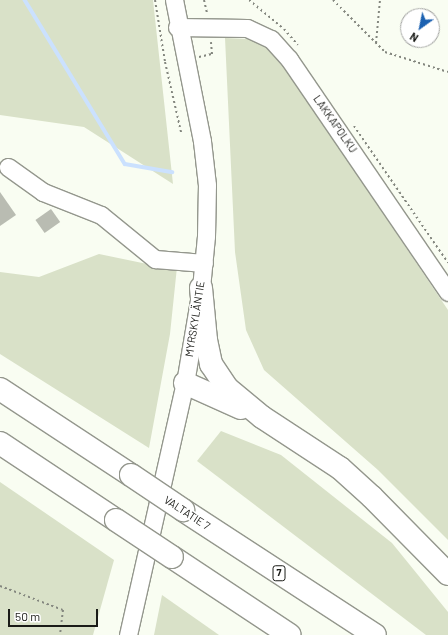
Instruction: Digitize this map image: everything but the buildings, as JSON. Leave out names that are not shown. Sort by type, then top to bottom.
[{"type":"highway","points":[[201,288],[206,340],[211,364],[226,388],[262,417],[340,468],[372,497],[448,574]]},
{"type":"highway","points":[[185,383],[262,417]]},
{"type":"highway","name":"VALTATIE 7","points":[[0,389],[375,635]]},
{"type":"highway","points":[[0,443],[290,635]]},
{"type":"street","name":"MYRSKYLÄNTIE","points":[[128,635],[185,383],[204,262],[207,185],[204,156],[177,27],[174,0]]},
{"type":"street","name":"LAKKAPOLKU","points":[[177,27],[247,28],[271,39],[289,59],[448,292]]},
{"type":"street","points":[[8,167],[43,192],[101,215],[155,260],[204,262]]},
{"type":"path","points":[[155,0],[165,62],[182,132]]},
{"type":"path","points":[[333,0],[385,52],[448,72]]},
{"type":"path","points":[[376,43],[380,0]]},
{"type":"path","points":[[0,586],[63,610],[60,635]]},
{"type":"green space","points":[[0,0],[153,0],[173,184],[84,127],[0,115]]},
{"type":"green space","points":[[225,38],[248,39],[269,49],[290,75],[448,310],[448,540],[378,470],[264,370],[246,330],[235,252]]},
{"type":"green space","points":[[99,254],[152,265],[177,267],[170,334],[149,448],[0,354],[0,272],[39,277]]},
{"type":"green space","points":[[221,431],[281,455],[392,543],[448,612],[448,635],[426,635],[197,461]]},
{"type":"green space","points":[[0,482],[114,560],[93,635],[0,635]]},
{"type":"green space","points":[[162,595],[219,635],[154,635]]},
{"type":"waterway","points":[[25,0],[125,164],[172,172]]}]
